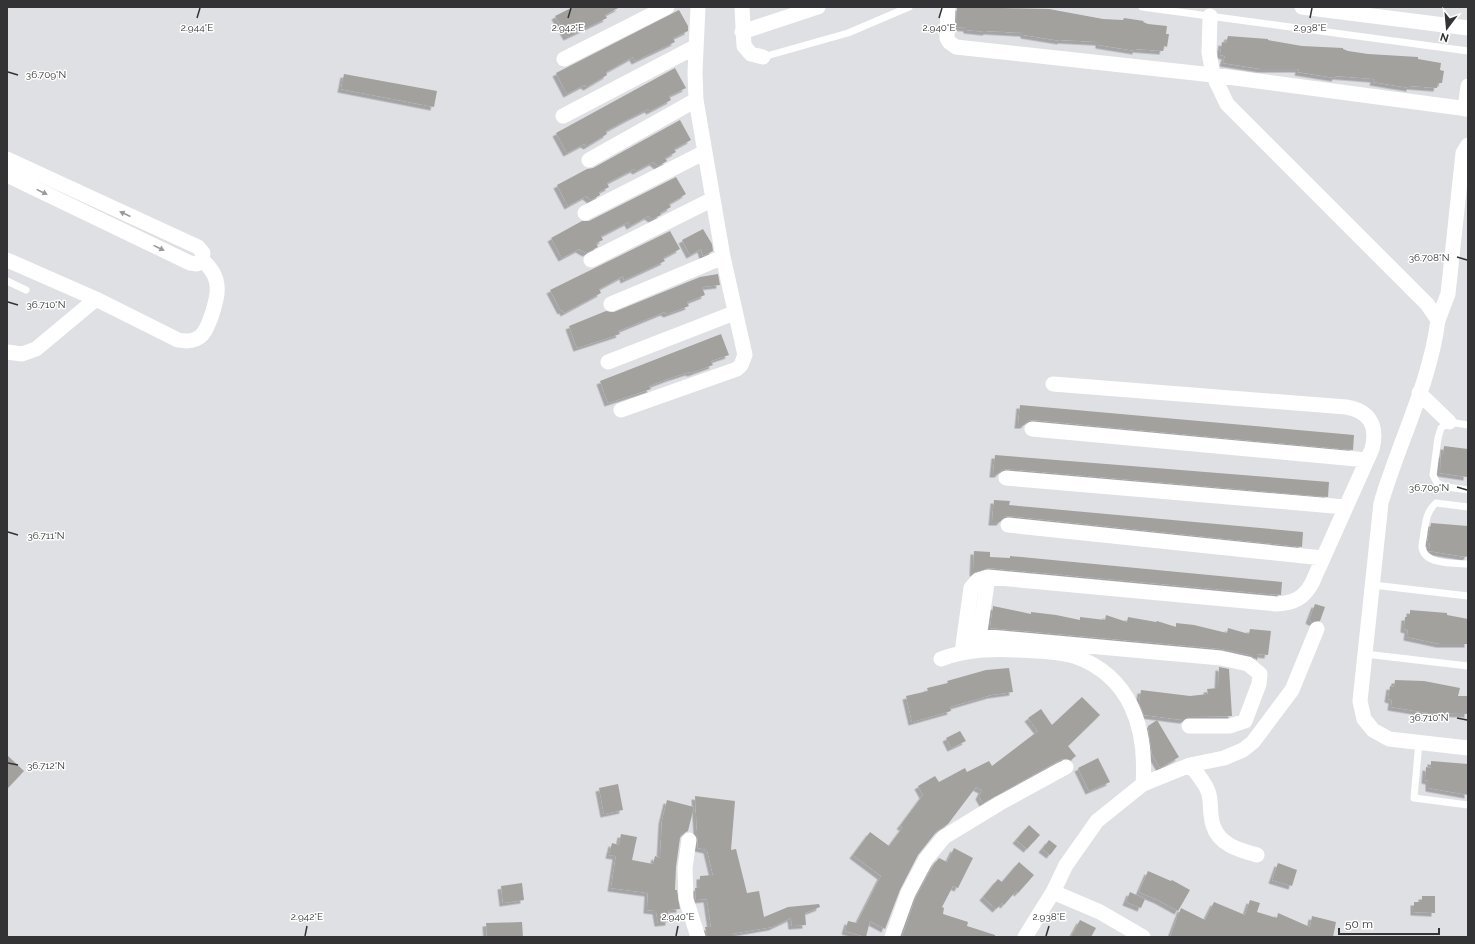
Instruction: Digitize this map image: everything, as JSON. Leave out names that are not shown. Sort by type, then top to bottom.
[{"type":"street","points":[[564,59],[667,7]]},
{"type":"street","points":[[621,410],[737,369],[741,365],[745,355],[734,313],[723,258],[696,100],[695,47],[698,7]]},
{"type":"street","points":[[742,7],[742,32],[744,46],[751,54],[763,58]]},
{"type":"street","points":[[742,32],[818,7]]},
{"type":"street","points":[[948,7],[947,38],[949,42],[956,47],[1213,76],[1466,109],[1468,86]]},
{"type":"street","points":[[1302,7],[1468,28]]},
{"type":"street","points":[[1210,16],[1209,52],[1213,76],[1227,104],[1427,304],[1438,320]]},
{"type":"street","points":[[563,116],[695,47]]},
{"type":"street","points":[[589,160],[696,100]]},
{"type":"street","points":[[1468,144],[1463,153],[1463,203],[1448,294],[1438,320],[1436,338],[1419,393],[1381,503],[1360,701],[1364,719],[1374,730],[1389,739],[1468,748]]},
{"type":"street","points":[[585,213],[705,152]]},
{"type":"street","points":[[7,160],[198,248],[203,253],[202,260],[197,264],[190,263],[7,175]]},
{"type":"street","points":[[591,260],[713,199]]},
{"type":"street","points":[[611,304],[723,258]]},
{"type":"street","points":[[7,260],[96,299],[178,340],[186,342],[200,337],[206,331],[218,293],[214,274],[202,260]]},
{"type":"street","points":[[7,352],[22,354],[36,349],[96,299]]},
{"type":"street","points":[[608,362],[734,313]]},
{"type":"street","points":[[962,652],[971,588],[978,580],[988,577],[1277,604],[1288,603],[1298,599],[1307,592],[1367,460],[1375,438],[1373,426],[1367,416],[1358,409],[1053,384]]},
{"type":"street","points":[[1419,393],[1449,422]]},
{"type":"street","points":[[1032,429],[1367,460]]},
{"type":"street","points":[[1006,478],[1345,507]]},
{"type":"street","points":[[1008,526],[1323,558]]},
{"type":"street","points":[[978,643],[988,577]]},
{"type":"street","points":[[1025,937],[1053,892],[1066,865],[1097,821],[1143,784],[1190,765],[1224,758],[1243,750],[1253,742],[1292,690],[1317,629]]},
{"type":"street","points":[[978,643],[1073,656],[1094,665],[1112,679],[1127,696],[1137,717],[1144,766],[1143,784]]},
{"type":"street","points":[[941,659],[962,652],[978,643],[1221,658],[1248,664],[1260,674],[1259,684],[1245,721],[1230,726],[1189,726]]},
{"type":"street","points":[[1190,765],[1203,781],[1208,792],[1212,824],[1218,835],[1224,843],[1238,850],[1257,855]]},
{"type":"street","points":[[892,937],[908,893],[926,859],[944,837],[1000,803],[1066,767]]},
{"type":"street","points":[[689,840],[685,868],[686,899],[698,937]]},
{"type":"street","points":[[1053,892],[1100,912],[1143,937]]},
{"type":"lane","points":[[763,58],[848,33],[909,7]]},
{"type":"lane","points":[[1142,7],[1468,52]]},
{"type":"lane","points":[[7,281],[26,290]]},
{"type":"lane","points":[[1468,425],[1449,422],[1441,428],[1438,438],[1433,475],[1437,483],[1447,487],[1468,490]]},
{"type":"lane","points":[[1468,507],[1436,504],[1431,508],[1426,517],[1422,547],[1426,556],[1434,561],[1468,564]]},
{"type":"lane","points":[[1373,585],[1468,596]]},
{"type":"lane","points":[[1365,654],[1468,666]]},
{"type":"lane","points":[[1419,742],[1414,798],[1468,804]]},
{"type":"building","points":[[573,7],[620,7],[605,15],[607,18],[567,37],[555,16]]},
{"type":"building","points":[[957,7],[1049,9],[1103,19],[1123,20],[1124,18],[1144,21],[1143,22],[1148,24],[1167,26],[1166,34],[1169,34],[1167,47],[1164,46],[1163,51],[1136,49],[1136,51],[1099,45],[1099,42],[1061,41],[1024,35],[1024,33],[967,30],[967,28],[956,27]]},
{"type":"building","points":[[679,10],[688,26],[688,31],[673,38],[675,42],[635,61],[633,57],[606,72],[607,75],[587,87],[584,85],[567,94],[556,73]]},
{"type":"building","points":[[1228,36],[1268,39],[1302,46],[1343,48],[1348,51],[1368,54],[1418,57],[1418,59],[1441,63],[1440,70],[1444,71],[1442,83],[1438,83],[1437,88],[1410,86],[1410,88],[1373,82],[1374,79],[1336,76],[1335,78],[1298,72],[1299,69],[1261,69],[1223,63],[1225,56],[1220,55],[1222,42],[1226,43]]},
{"type":"building","points":[[675,68],[686,88],[669,96],[671,100],[650,111],[648,109],[606,131],[607,134],[587,146],[584,144],[567,153],[556,133]]},
{"type":"building","points":[[344,74],[437,91],[434,107],[341,89]]},
{"type":"building","points":[[680,120],[691,140],[674,149],[676,152],[665,158],[667,161],[658,166],[653,162],[636,171],[634,169],[607,183],[609,187],[599,192],[600,195],[591,200],[586,196],[568,206],[557,185],[587,169],[593,168]]},
{"type":"building","points":[[676,177],[686,194],[669,204],[671,207],[660,213],[661,215],[652,219],[648,216],[630,226],[628,222],[601,236],[603,240],[596,243],[598,247],[586,253],[579,249],[562,258],[551,238],[582,221],[589,221]]},
{"type":"building","points":[[703,229],[712,244],[713,251],[703,256],[701,249],[690,255],[682,240]]},
{"type":"building","points":[[670,231],[680,249],[663,258],[665,261],[624,280],[623,276],[599,289],[601,293],[564,313],[563,310],[561,311],[550,290]]},
{"type":"building","points":[[718,274],[720,285],[702,287],[705,295],[687,302],[689,306],[667,314],[664,312],[618,331],[620,334],[577,348],[569,326],[606,311],[614,312],[700,277]]},
{"type":"building","points":[[721,334],[729,355],[711,361],[713,365],[691,373],[689,372],[670,378],[649,386],[651,389],[608,403],[600,381]]},
{"type":"building","points":[[1020,405],[1354,435],[1353,450],[1033,420],[1028,421],[1024,425],[1018,425]]},
{"type":"building","points":[[1444,446],[1468,449],[1467,477],[1440,473],[1441,453],[1443,454]]},
{"type":"building","points":[[995,455],[1329,482],[1328,497],[1007,469],[1002,470],[998,474],[993,474]]},
{"type":"building","points":[[994,500],[1010,501],[1009,505],[1303,532],[1302,547],[1009,516],[1004,517],[1000,522],[992,522]]},
{"type":"building","points":[[1431,523],[1468,526],[1468,555],[1466,557],[1429,551],[1430,543],[1427,543]]},
{"type":"building","points":[[974,551],[990,552],[990,557],[1010,558],[1010,556],[1282,582],[1281,595],[989,568],[973,573]]},
{"type":"building","points":[[1315,604],[1325,607],[1320,621],[1312,622],[1309,620]]},
{"type":"building","points":[[993,606],[1031,614],[1031,612],[1056,615],[1080,620],[1080,617],[1105,620],[1106,615],[1127,622],[1128,617],[1157,621],[1176,627],[1176,623],[1194,625],[1227,633],[1228,628],[1249,634],[1250,629],[1271,631],[1268,655],[1258,654],[1257,660],[1250,655],[1222,649],[990,628]]},
{"type":"building","points":[[1410,610],[1447,613],[1447,615],[1468,619],[1468,644],[1440,644],[1407,637],[1408,630],[1404,629],[1405,617],[1410,617]]},
{"type":"building","points":[[1219,667],[1229,669],[1232,716],[1189,717],[1183,720],[1144,715],[1139,703],[1141,690],[1190,696],[1208,694],[1207,689],[1218,688]]},
{"type":"building","points":[[1009,668],[1013,692],[991,695],[950,707],[951,711],[912,722],[906,696],[928,691],[927,688],[948,683],[947,681],[986,670]]},
{"type":"building","points":[[1395,680],[1424,681],[1460,688],[1458,696],[1468,696],[1468,714],[1428,713],[1391,707],[1392,700],[1388,699],[1390,686],[1394,687]]},
{"type":"building","points":[[1082,697],[1100,715],[1068,746],[1076,756],[1071,760],[1062,759],[983,803],[979,796],[982,790],[976,787],[948,824],[937,831],[918,855],[900,890],[885,929],[870,921],[866,937],[845,931],[848,921],[857,923],[881,876],[853,855],[870,832],[889,846],[903,827],[900,826],[923,795],[918,786],[935,776],[939,782],[965,768],[967,772],[989,761],[992,766],[1038,731],[1028,718],[1041,709],[1052,725]]},
{"type":"building","points":[[1157,720],[1179,757],[1160,768],[1152,754],[1148,726]]},
{"type":"building","points":[[960,731],[966,741],[951,748],[946,738]]},
{"type":"building","points":[[7,755],[24,771],[7,789]]},
{"type":"building","points":[[1098,758],[1110,782],[1089,791],[1078,768]]},
{"type":"building","points":[[1431,761],[1468,764],[1468,795],[1429,788],[1429,781],[1425,780],[1426,767],[1431,768]]},
{"type":"building","points":[[618,784],[623,810],[604,814],[599,788]]},
{"type":"building","points":[[695,796],[735,801],[731,850],[736,849],[747,893],[759,891],[764,917],[788,907],[819,904],[820,907],[805,913],[806,925],[792,926],[791,918],[772,927],[731,934],[731,937],[707,937],[705,927],[711,927],[707,899],[696,900],[695,888],[700,887],[700,876],[713,875],[707,850],[698,848]]},
{"type":"building","points":[[667,800],[694,807],[688,831],[682,834],[680,838],[676,867],[675,890],[677,890],[680,909],[668,910],[669,922],[658,923],[656,911],[647,910],[648,893],[611,888],[616,856],[609,855],[612,843],[619,845],[621,834],[637,837],[632,860],[653,864],[655,856],[660,858],[662,821]]},
{"type":"building","points":[[1029,825],[1040,835],[1027,849],[1016,840]]},
{"type":"building","points":[[1049,840],[1057,846],[1050,855],[1042,849]]},
{"type":"building","points":[[954,848],[973,858],[958,888],[953,886],[942,907],[944,908],[943,914],[968,922],[967,926],[995,935],[995,937],[902,937],[916,897],[934,864],[939,858],[947,862]]},
{"type":"building","points":[[1019,862],[1034,875],[1018,893],[1016,891],[1004,905],[1002,903],[996,909],[983,897],[998,879],[1002,882]]},
{"type":"building","points":[[1278,863],[1297,870],[1292,886],[1272,880]]},
{"type":"building","points":[[1148,871],[1171,881],[1172,880],[1190,890],[1178,911],[1139,892]]},
{"type":"building","points":[[522,883],[524,900],[503,903],[501,886]]},
{"type":"building","points":[[1130,892],[1145,899],[1141,908],[1126,902]]},
{"type":"building","points":[[1422,896],[1435,896],[1435,913],[1414,912],[1414,902],[1422,902]]},
{"type":"building","points":[[1250,900],[1260,903],[1257,912],[1277,918],[1278,913],[1310,927],[1312,916],[1336,922],[1333,937],[1170,937],[1181,908],[1205,920],[1214,902],[1245,915]]},
{"type":"building","points":[[1080,920],[1096,928],[1091,937],[1071,937]]},
{"type":"building","points":[[522,922],[523,937],[487,937],[486,923]]}]
